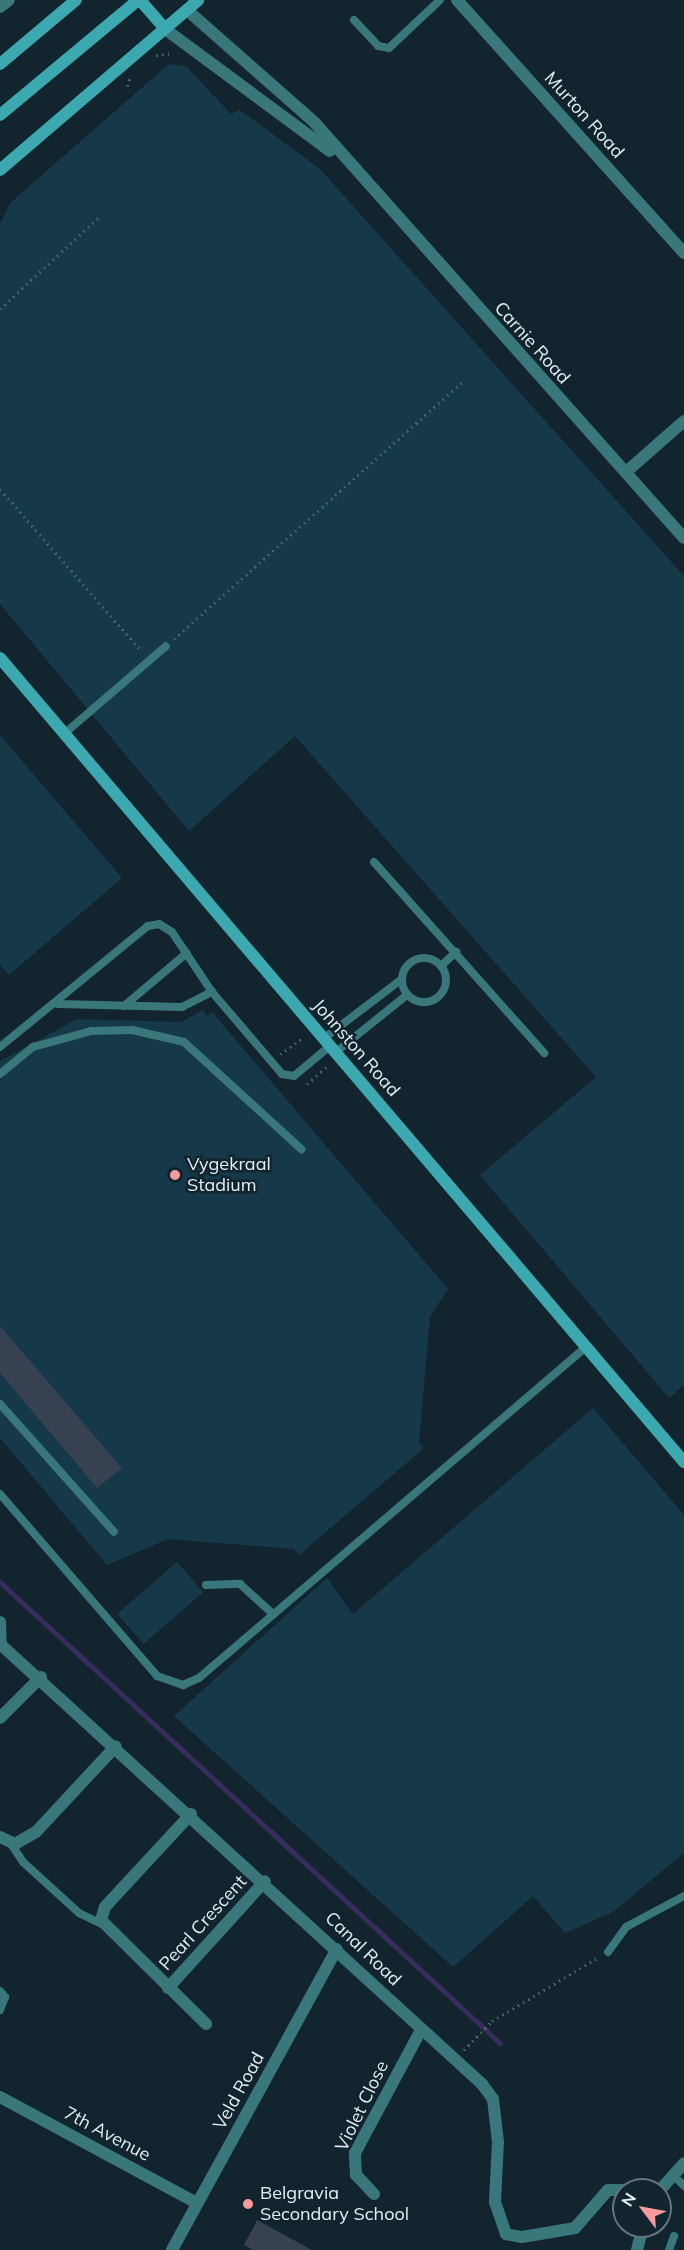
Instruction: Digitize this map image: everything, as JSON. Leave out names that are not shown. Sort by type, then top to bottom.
[{"type":"street","points":[[0,7],[9,0]]},
{"type":"street","points":[[0,63],[76,0]]},
{"type":"street","points":[[0,115],[139,0]]},
{"type":"street","name":"Carnie Road","points":[[139,0],[165,29],[281,111],[354,172]]},
{"type":"street","points":[[0,170],[165,29],[183,5],[198,0]]},
{"type":"street","name":"Murton Road","points":[[457,0],[684,254]]},
{"type":"street","name":"Carnie Road","points":[[183,5],[315,123],[354,172],[684,538]]},
{"type":"street","points":[[626,472],[684,421]]},
{"type":"street","name":"Johnston Road","points":[[0,658],[684,1462]]},
{"type":"street","points":[[0,1622],[1,1644]]},
{"type":"street","name":"Canal Road","points":[[1,1644],[265,1881],[493,2099],[498,2142],[495,2202],[506,2234],[522,2237],[575,2228],[608,2190],[612,2190]]},
{"type":"street","points":[[0,1718],[40,1677]]},
{"type":"street","points":[[6,1841],[36,1832],[116,1746]]},
{"type":"street","points":[[102,1924],[105,1907],[191,1814]]},
{"type":"street","name":"Pearl Crescent","points":[[168,1988],[265,1881]]},
{"type":"street","name":"Pearl Crescent","points":[[102,1924],[206,2024]]},
{"type":"street","name":"Veld Road","points":[[171,2250],[337,1949]]},
{"type":"street","name":"Violet Close","points":[[374,2194],[356,2175],[355,2153],[421,2030]]},
{"type":"street","name":"7th Avenue","points":[[0,2097],[197,2203]]},
{"type":"street","points":[[669,2178],[684,2163]]},
{"type":"lane","points":[[354,20],[378,46],[389,48],[440,0]]},
{"type":"lane","points":[[65,732],[166,646]]},
{"type":"lane","points":[[374,862],[544,1053]]},
{"type":"lane","points":[[0,1047],[58,1004],[148,926],[159,924],[172,932],[212,992],[282,1074],[294,1076],[402,979],[417,959],[441,966]]},
{"type":"lane","points":[[441,966],[456,952]]},
{"type":"lane","points":[[124,1006],[187,953]]},
{"type":"lane","points":[[402,979],[407,995],[422,1002],[438,997],[446,982],[441,966]]},
{"type":"lane","points":[[58,1004],[182,1007],[212,992]]},
{"type":"lane","points":[[330,1046],[407,995]]},
{"type":"lane","points":[[0,1074],[33,1047],[91,1031],[132,1030],[184,1042],[301,1149]]},
{"type":"lane","points":[[0,1494],[168,1683],[192,1682],[586,1347]]},
{"type":"lane","points":[[0,1404],[114,1532]]},
{"type":"lane","points":[[206,1585],[240,1584],[273,1614]]},
{"type":"lane","points":[[6,1841],[23,1862],[79,1913],[102,1924]]},
{"type":"lane","points":[[608,1952],[626,1927],[684,1896]]},
{"type":"lane","points":[[0,1991],[5,1997],[0,2010]]},
{"type":"lane","points":[[672,2174],[684,2186]]},
{"type":"lane","points":[[669,2250],[674,2236]]},
{"type":"path","points":[[160,54],[182,56]]},
{"type":"path","points":[[0,309],[100,216]]},
{"type":"path","points":[[166,646],[464,381]]},
{"type":"path","points":[[0,489],[150,660]]},
{"type":"path","points":[[279,1055],[305,1036]]},
{"type":"path","points":[[307,1084],[328,1066]]},
{"type":"path","points":[[474,2039],[492,2021],[608,1952]]},
{"type":"shaded area","points":[[169,64],[186,66],[231,114],[240,110],[320,169],[684,576],[684,1385],[669,1398],[480,1175],[596,1077],[295,736],[189,831],[0,604],[0,224],[10,203]]},
{"type":"shaded area","points":[[0,735],[122,878],[9,975],[0,965]]},
{"type":"shaded area","name":"Vygekraal Stadium","points":[[203,1010],[207,1016],[212,1012],[448,1289],[430,1316],[419,1443],[424,1448],[299,1555],[294,1549],[168,1539],[107,1565],[0,1438],[0,1061],[77,1019],[181,1022]]},
{"type":"shaded area","points":[[593,1408],[684,1515],[684,1853],[613,1912],[565,1933],[533,1896],[453,1967],[174,1716],[327,1578],[353,1614]]},
{"type":"shaded area","points":[[177,1562],[203,1592],[144,1644],[117,1614]]},
{"type":"building","points":[[0,1326],[122,1468],[97,1488],[0,1373]]},
{"type":"building","points":[[257,2220],[312,2250],[253,2250],[244,2245]]},
{"type":"waterway","points":[[0,1582],[500,2043]]},
{"type":"place","name":"Vygekraal Stadium","points":[[175,1175]]},
{"type":"place","name":"Belgravia Secondary School","points":[[248,2204]]}]
